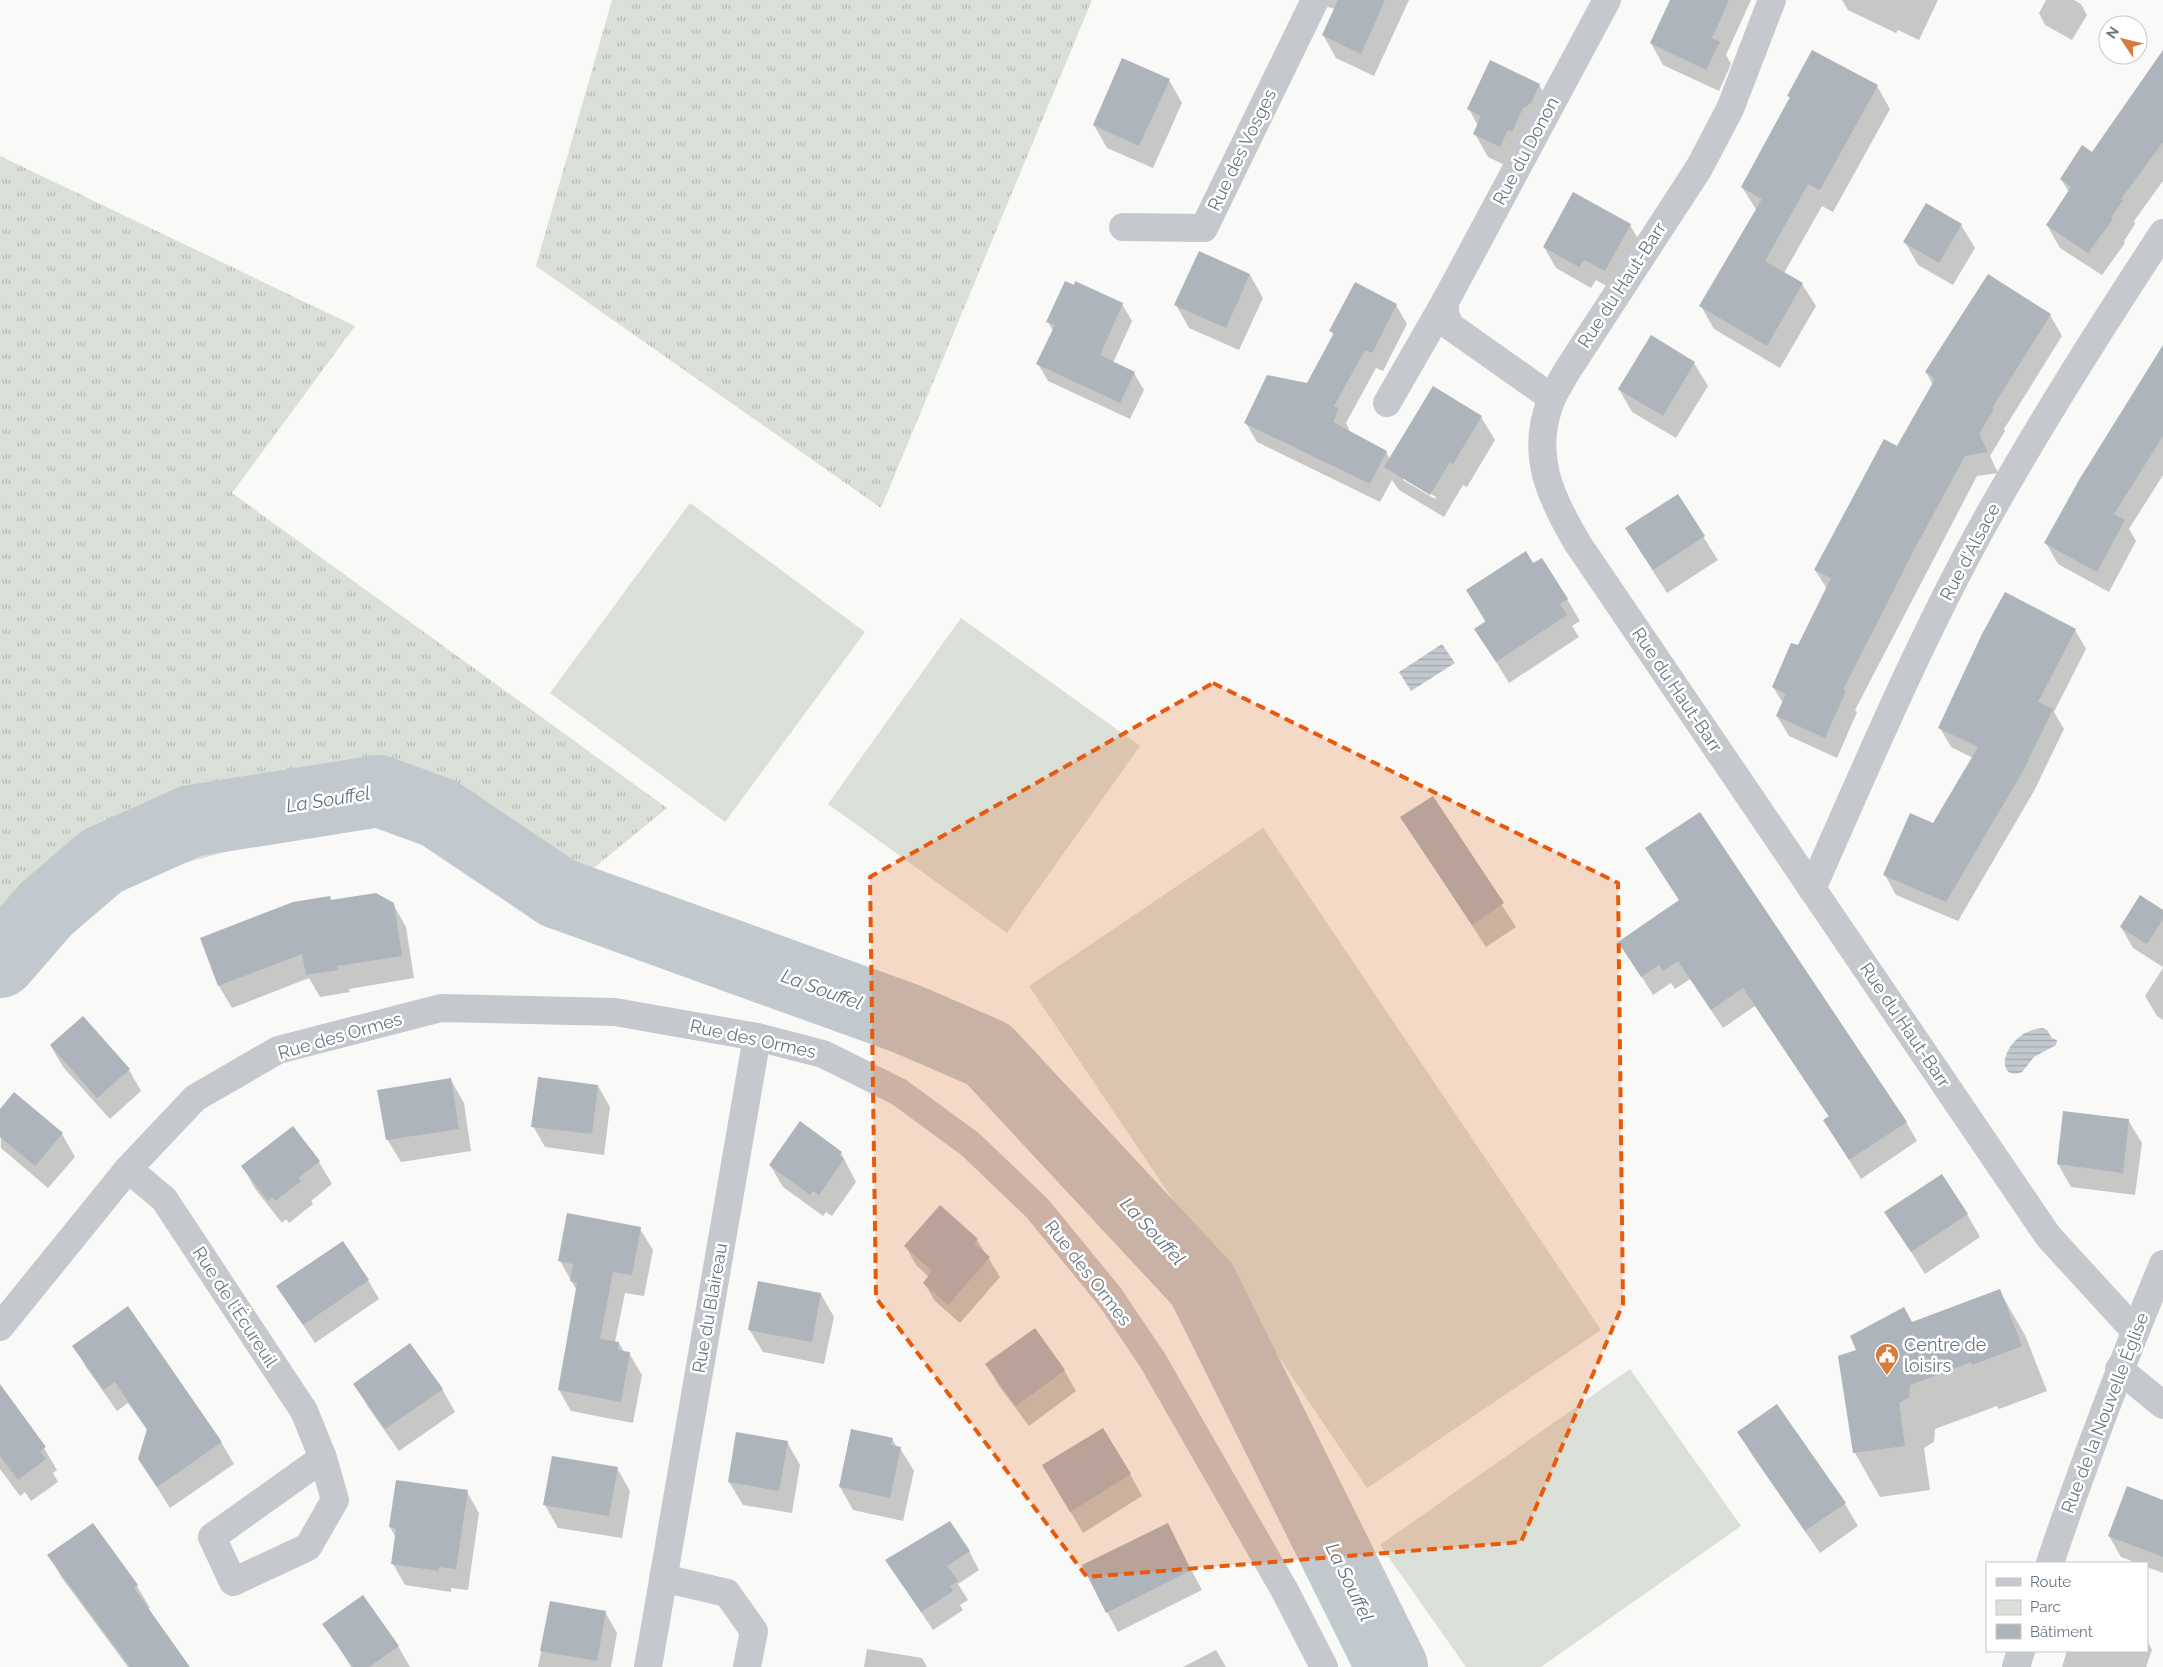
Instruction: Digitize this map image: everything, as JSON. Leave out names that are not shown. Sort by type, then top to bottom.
[{"type":"street","name":"Rue des Vosges","points":[[1123,227],[1204,228],[1315,0]]},
{"type":"street","name":"Rue du Donon","points":[[1387,403],[1445,302],[1607,0]]},
{"type":"street","name":"Rue du Haut-Barr","points":[[1772,0],[1730,109],[1698,168],[1567,371],[1552,398],[1544,424],[1541,446],[1544,472],[1562,517],[1578,544],[2048,1236],[2135,1331]]},
{"type":"street","name":"Rue d'Alsace","points":[[1812,890],[1906,679],[1986,521],[2073,370],[2163,233]]},
{"type":"street","points":[[1445,302],[1450,326],[1552,398]]},
{"type":"street","name":"Rue des Ormes","points":[[0,1327],[128,1169],[195,1098],[278,1050],[441,1008],[615,1012],[757,1037],[823,1054],[899,1092],[970,1144],[1037,1208],[1110,1297],[1153,1361],[1285,1590],[1324,1667]]},
{"type":"street","name":"Rue du Blaireau","points":[[648,1667],[757,1037]]},
{"type":"street","name":"Rue de l'Écureuil","points":[[128,1169],[164,1199],[170,1207],[304,1411],[323,1458],[335,1500],[308,1547],[234,1582],[212,1537],[323,1458]]},
{"type":"street","name":"Rue de la Nouvelle Église","points":[[2050,1562],[2083,1465],[2119,1369],[2163,1264]]},
{"type":"street","points":[[2119,1369],[2163,1405]]},
{"type":"street","points":[[663,1578],[727,1593],[754,1631],[747,1667]]},
{"type":"street","points":[[2016,1667],[2021,1652]]},
{"type":"highlighted area","points":[[1213,683],[1618,883],[1623,1304],[1521,1542],[1087,1577],[876,1298],[870,877]]},
{"type":"green space","points":[[612,0],[1092,0],[881,508],[536,266]]},
{"type":"green space","points":[[0,156],[355,326],[232,493],[667,808],[579,880],[440,792],[124,880],[0,986]]},
{"type":"green space","points":[[690,503],[865,632],[725,822],[550,693]]},
{"type":"green space","points":[[961,618],[1140,746],[1007,933],[828,804]]},
{"type":"green space","points":[[1263,828],[1601,1330],[1367,1488],[1029,986]]},
{"type":"green space","points":[[1630,1369],[1741,1526],[1541,1667],[1466,1667],[1380,1545]]},
{"type":"shaded area","points":[[1442,644],[1455,663],[1411,691],[1399,672]]},
{"type":"shaded area","points":[[2043,1028],[2047,1030],[2052,1038],[2057,1040],[2056,1045],[2034,1057],[2022,1072],[2013,1073],[2007,1070],[2005,1064],[2006,1055],[2011,1046],[2029,1031]]},
{"type":"building","points":[[1338,0],[1385,0],[1361,54],[1322,35]]},
{"type":"building","points":[[1670,0],[1729,0],[1712,38],[1720,42],[1706,70],[1650,43]]},
{"type":"building","points":[[1812,50],[1878,85],[1820,190],[1808,184],[1765,261],[1803,283],[1767,346],[1699,306],[1762,199],[1741,187],[1790,97],[1787,96]]},
{"type":"building","points":[[2163,50],[2163,142],[2121,199],[2123,200],[2111,218],[2113,219],[2088,253],[2046,225],[2071,187],[2060,179],[2082,145],[2092,152]]},
{"type":"building","points":[[1122,58],[1170,79],[1139,146],[1093,125]]},
{"type":"building","points":[[1490,60],[1540,84],[1531,103],[1523,108],[1512,132],[1508,130],[1500,147],[1473,134],[1481,116],[1467,109]]},
{"type":"building","points":[[1573,192],[1631,224],[1605,271],[1584,260],[1579,267],[1543,247]]},
{"type":"building","points":[[1926,203],[1962,224],[1939,263],[1903,242]]},
{"type":"building","points":[[1199,251],[1250,274],[1226,328],[1174,305]]},
{"type":"building","points":[[1988,274],[2051,314],[1992,408],[1994,409],[1979,434],[1988,452],[1965,456],[1915,548],[1843,690],[1846,691],[1825,738],[1776,716],[1786,694],[1772,687],[1791,643],[1798,645],[1831,578],[1814,570],[1884,439],[1897,446],[1935,379],[1925,372]]},
{"type":"building","points":[[1065,281],[1074,285],[1075,281],[1123,303],[1100,355],[1135,372],[1120,403],[1036,364],[1055,325],[1046,322]]},
{"type":"building","points":[[1355,282],[1397,304],[1372,353],[1365,350],[1334,406],[1339,409],[1333,422],[1387,451],[1370,484],[1244,423],[1267,375],[1307,383],[1334,333],[1329,331]]},
{"type":"building","points":[[1651,335],[1695,362],[1663,416],[1618,389]]},
{"type":"building","points":[[2163,345],[2163,436],[2114,514],[2125,520],[2097,572],[2044,543],[2079,480]]},
{"type":"building","points":[[1433,386],[1482,416],[1453,464],[1450,462],[1430,495],[1384,467]]},
{"type":"building","points":[[1678,494],[1705,536],[1653,570],[1625,528]]},
{"type":"building","points":[[1526,551],[1533,563],[1542,558],[1568,599],[1560,604],[1567,615],[1496,662],[1474,629],[1486,621],[1466,590]]},
{"type":"building","points":[[2005,592],[2076,629],[2038,702],[2053,709],[2023,771],[1946,902],[1883,875],[1910,813],[1933,823],[1978,747],[1938,728],[1982,634]]},
{"type":"building","points":[[1433,796],[1504,903],[1472,925],[1400,817]]},
{"type":"building","points":[[1700,812],[1907,1122],[1849,1160],[1823,1120],[1829,1116],[1743,988],[1711,1010],[1678,961],[1663,971],[1659,965],[1641,977],[1618,942],[1679,900],[1645,848]]},
{"type":"building","points":[[376,893],[394,903],[402,956],[337,966],[338,970],[306,975],[302,954],[218,986],[200,938],[293,902],[330,896],[331,900]]},
{"type":"building","points":[[2140,895],[2163,910],[2163,919],[2147,944],[2120,927]]},
{"type":"building","points":[[83,1016],[130,1069],[97,1098],[50,1045]]},
{"type":"building","points":[[538,1077],[598,1085],[592,1134],[531,1127]]},
{"type":"building","points":[[451,1078],[459,1129],[386,1140],[377,1090]]},
{"type":"building","points":[[14,1092],[63,1133],[35,1166],[0,1137],[0,1109]]},
{"type":"building","points":[[2063,1111],[2129,1119],[2123,1173],[2057,1164]]},
{"type":"building","points":[[800,1121],[842,1152],[839,1156],[844,1159],[819,1195],[813,1191],[810,1195],[769,1165]]},
{"type":"building","points":[[293,1126],[320,1161],[298,1178],[301,1181],[275,1201],[272,1197],[268,1201],[241,1166]]},
{"type":"building","points":[[1942,1174],[1968,1214],[1911,1252],[1884,1212]]},
{"type":"building","points":[[940,1205],[978,1239],[974,1243],[990,1257],[948,1305],[923,1283],[932,1271],[904,1246]]},
{"type":"building","points":[[567,1213],[641,1227],[632,1275],[613,1272],[600,1339],[619,1342],[618,1350],[630,1352],[621,1402],[558,1390],[577,1283],[570,1281],[573,1264],[558,1261]]},
{"type":"building","points":[[343,1241],[369,1280],[303,1325],[276,1286]]},
{"type":"building","points":[[758,1281],[821,1293],[812,1342],[748,1330]]},
{"type":"building","name":"Centre de loisirs","points":[[2000,1289],[2022,1346],[1972,1365],[1971,1362],[1910,1385],[1909,1397],[1899,1403],[1905,1446],[1853,1453],[1838,1356],[1856,1350],[1850,1336],[1904,1307],[1912,1322]]},
{"type":"building","points":[[128,1306],[222,1442],[157,1487],[138,1459],[147,1429],[115,1382],[104,1390],[72,1346]]},
{"type":"building","points":[[1035,1328],[1065,1370],[1016,1406],[985,1364]]},
{"type":"building","points":[[410,1343],[443,1389],[385,1429],[353,1384]]},
{"type":"building","points":[[0,1384],[46,1447],[40,1451],[46,1459],[18,1480],[0,1456]]},
{"type":"building","points":[[1777,1404],[1846,1503],[1805,1531],[1737,1432]]},
{"type":"building","points":[[1103,1428],[1131,1474],[1070,1512],[1042,1465]]},
{"type":"building","points":[[851,1429],[893,1438],[891,1445],[901,1447],[890,1498],[839,1487]]},
{"type":"building","points":[[736,1432],[788,1441],[779,1491],[728,1482]]},
{"type":"building","points":[[552,1456],[618,1467],[609,1516],[543,1505]]},
{"type":"building","points":[[396,1480],[468,1490],[456,1569],[439,1567],[439,1571],[391,1564],[396,1529],[389,1527]]},
{"type":"building","points":[[2127,1486],[2163,1500],[2163,1557],[2108,1536]]},
{"type":"building","points":[[950,1521],[970,1551],[947,1566],[958,1581],[950,1586],[953,1591],[921,1612],[885,1560]]},
{"type":"building","points":[[93,1523],[138,1585],[134,1588],[190,1667],[130,1667],[47,1555]]},
{"type":"building","points":[[1168,1523],[1191,1570],[1106,1613],[1082,1565]]},
{"type":"building","points":[[363,1595],[399,1646],[369,1667],[353,1667],[322,1624]]},
{"type":"building","points":[[550,1601],[606,1611],[597,1661],[540,1651]]},
{"type":"waterway","name":"La Souffel","points":[[0,962],[46,909],[102,861],[191,821],[379,791],[439,813],[558,893],[907,1019],[988,1054],[1202,1284],[1392,1667]]},
{"type":"place","name":"Centre de loisirs","points":[[1887,1376]]}]
